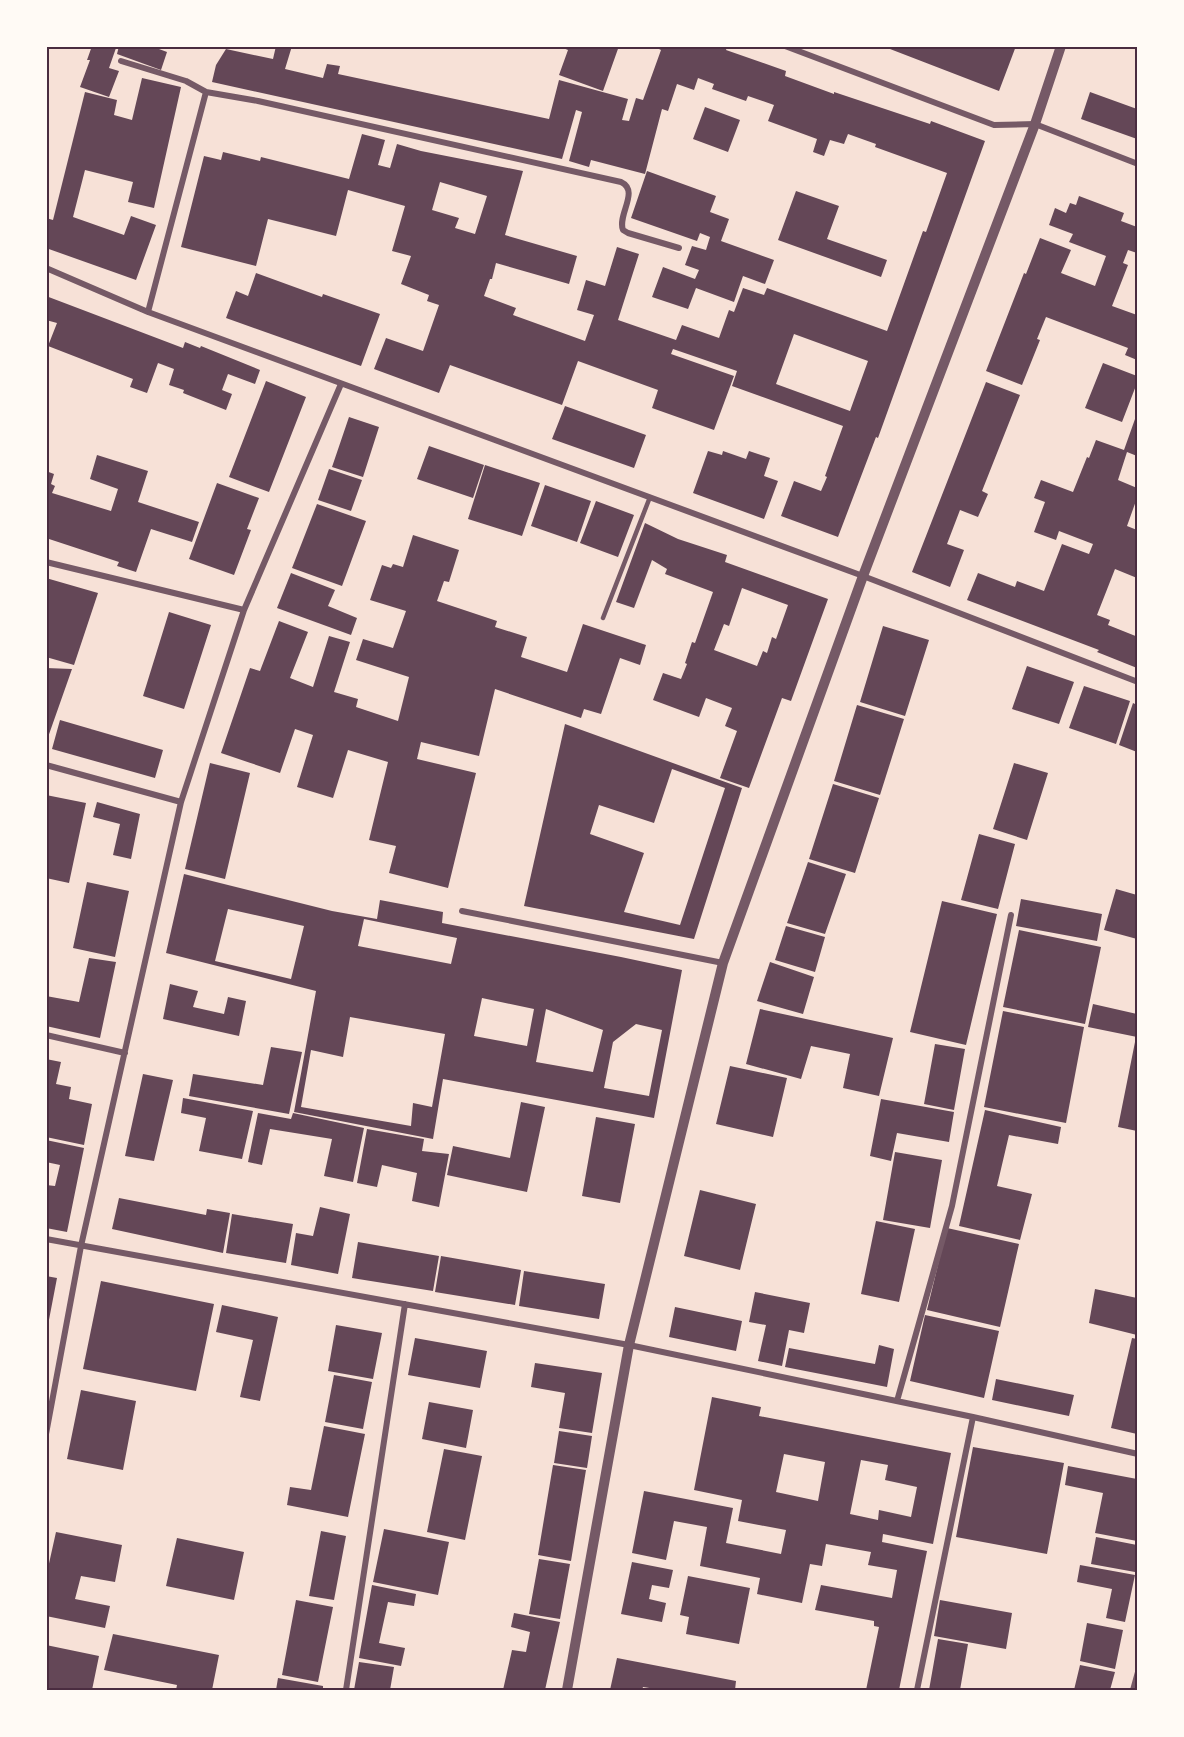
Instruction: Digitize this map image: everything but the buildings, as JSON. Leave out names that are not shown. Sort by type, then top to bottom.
[{"type":"street","points":[[784,46],[994,125],[1035,124],[1137,164]]},
{"type":"street","points":[[567,1690],[629,1345],[723,963],[862,576],[1035,124],[1061,46]]},
{"type":"street","points":[[121,61],[186,81],[206,92],[270,103],[621,182],[629,190],[621,220],[623,230],[679,248]]},
{"type":"street","points":[[148,312],[206,92]]},
{"type":"street","points":[[46,268],[148,312],[862,576],[1137,682]]},
{"type":"street","points":[[46,1434],[81,1246],[181,802],[244,610],[341,384]]},
{"type":"street","points":[[46,562],[244,610]]},
{"type":"street","points":[[46,765],[181,802]]},
{"type":"street","points":[[462,911],[723,963]]},
{"type":"street","points":[[897,1401],[952,1206],[1011,915]]},
{"type":"street","points":[[46,1035],[125,1053]]},
{"type":"street","points":[[46,1239],[629,1345],[1137,1454]]},
{"type":"street","points":[[346,1690],[405,1304]]},
{"type":"street","points":[[917,1690],[973,1417]]},
{"type":"street","points":[[1133,1690],[1137,1672]]},
{"type":"lane","points":[[603,618],[650,497]]}]
